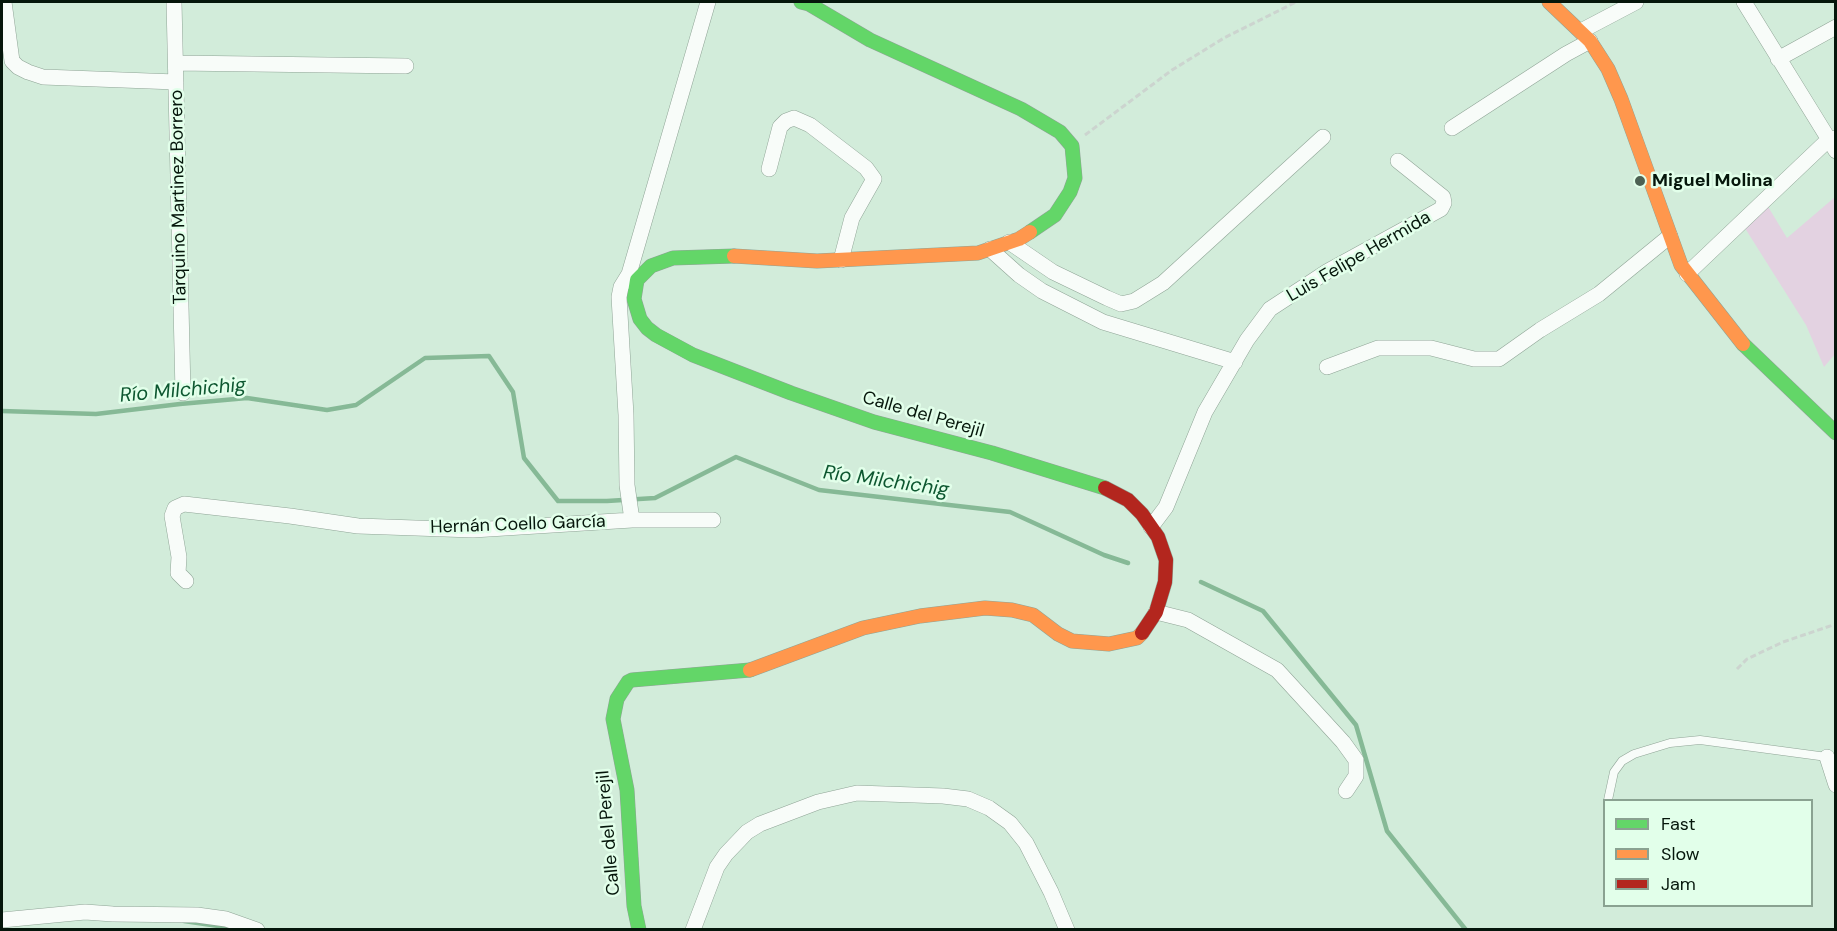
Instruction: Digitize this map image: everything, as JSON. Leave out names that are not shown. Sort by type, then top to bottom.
[{"type":"street","points":[[4,2],[12,61],[28,72],[43,76],[176,82]]},
{"type":"street","name":"Tarquino Martinez Borrero","points":[[174,2],[183,393]]},
{"type":"street","name":"Hernán Coello García","points":[[632,514],[627,485],[626,415],[619,297],[621,287],[633,277],[708,2]]},
{"type":"street","points":[[633,277],[661,261],[673,258],[727,256],[817,261],[978,253],[1019,239],[1054,215],[1070,192],[1075,178],[1072,146],[1060,132],[1021,109],[870,40],[801,2]]},
{"type":"street","points":[[1549,2],[1586,36],[1608,69],[1670,236],[1687,274],[1737,338],[1836,433]]},
{"type":"street","points":[[1452,128],[1566,54],[1586,36],[1636,2]]},
{"type":"street","points":[[1687,274],[1833,143],[1744,2]]},
{"type":"street","points":[[1778,59],[1836,27]]},
{"type":"street","points":[[176,63],[406,66]]},
{"type":"street","points":[[769,169],[780,127],[786,121],[794,118],[810,124],[866,168],[874,179],[852,218],[841,260]]},
{"type":"street","points":[[1009,242],[1053,272],[1107,298],[1121,304],[1134,301],[1163,283],[1323,138]]},
{"type":"street","name":"Luis Felipe Hermida","points":[[1151,527],[1166,507],[1205,412],[1247,339],[1270,309],[1328,271],[1441,209],[1444,203],[1443,196],[1398,161]]},
{"type":"street","points":[[1327,367],[1378,348],[1431,348],[1474,359],[1499,359],[1539,330],[1599,294],[1670,236]]},
{"type":"street","points":[[990,249],[1042,291],[1103,322],[1235,362]]},
{"type":"street","name":"Calle del Perejil","points":[[633,277],[636,310],[644,323],[656,335],[693,355],[790,393],[874,422],[992,453],[1108,489],[1128,500],[1142,513],[1158,537],[1166,560],[1165,582],[1156,612],[1137,638],[1109,644],[1072,640],[1058,634],[1033,615],[1012,610],[985,608],[920,615],[863,628],[747,671],[628,682],[616,699],[613,719],[627,790],[634,906],[639,930]]},
{"type":"street","name":"Hernán Coello García","points":[[182,577],[172,516],[175,508],[184,504],[358,526],[473,530],[632,514],[713,520]]},
{"type":"street","points":[[1156,612],[1188,621],[1277,670],[1356,759],[1356,776],[1346,791]]},
{"type":"street","points":[[1831,758],[1836,785]]},
{"type":"street","points":[[693,930],[717,867],[747,832],[760,824],[818,802],[857,793],[943,796],[968,799],[988,808],[1010,823],[1026,843],[1067,930]]},
{"type":"street","points":[[2,920],[85,912],[186,915],[226,919],[257,930]]},
{"type":"lane","points":[[1608,799],[1614,772],[1622,760],[1671,743],[1700,740],[1831,758]]},
{"type":"path","points":[[1072,146],[1172,70],[1224,38],[1296,2]]},
{"type":"path","points":[[1737,669],[1747,658],[1836,624]]},
{"type":"shaded area","points":[[1835,197],[1835,354],[1824,367],[1806,325],[1743,225],[1767,205],[1787,238]]},
{"type":"waterway","name":"Río Milchichig","points":[[2,411],[96,414],[247,398],[327,410],[356,405],[425,358],[489,356],[513,392],[524,458],[558,501],[655,498],[736,457],[819,490],[1010,512],[1104,555],[1128,563]]},
{"type":"waterway","points":[[1201,582],[1263,611],[1356,725],[1387,831],[1466,930]]},
{"type":"waterway","points":[[184,921],[232,928]]},
{"type":"traffic: fast","points":[[801,2],[809,4],[870,40],[1021,109],[1060,132],[1072,146],[1075,178],[1070,192],[1055,215],[1030,232]]},
{"type":"traffic: fast","points":[[734,256],[673,258],[651,266],[637,280],[634,299],[640,319],[656,335],[693,355],[791,393],[874,422],[992,453],[1105,488]]},
{"type":"traffic: fast","points":[[1743,344],[1836,433]]},
{"type":"traffic: fast","points":[[639,930],[634,906],[627,790],[613,719],[617,699],[628,682],[632,680],[750,670]]},
{"type":"traffic: slow","points":[[1549,2],[1590,41],[1608,69],[1681,265],[1743,344]]},
{"type":"traffic: slow","points":[[734,256],[817,261],[978,253],[1019,239],[1030,232]]},
{"type":"traffic: slow","points":[[750,670],[863,628],[920,616],[985,608],[1012,610],[1033,615],[1058,634],[1072,641],[1109,644],[1137,638],[1142,633]]},
{"type":"traffic: jam","points":[[1105,488],[1128,500],[1142,514],[1158,537],[1166,560],[1165,582],[1156,612],[1142,633]]},
{"type":"place","name":"Miguel Molina","points":[[1640,181]]}]
